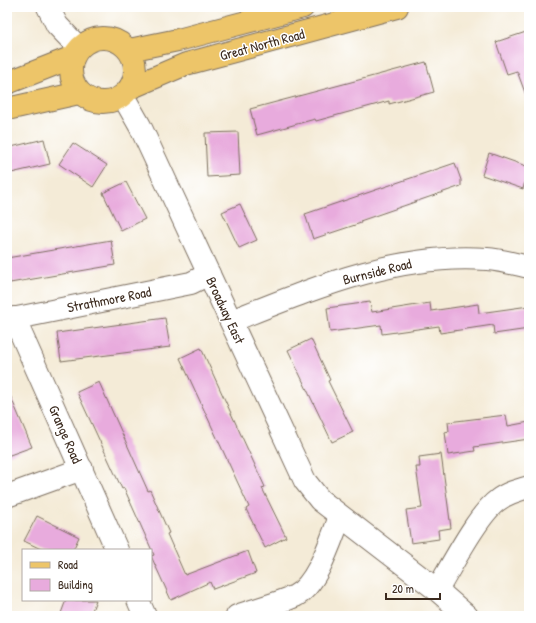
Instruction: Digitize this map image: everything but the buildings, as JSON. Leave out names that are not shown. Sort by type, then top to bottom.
[{"type":"main road","name":"Great North Road","points":[[129,50],[178,40],[303,7]]},
{"type":"main road","name":"Great North Road","points":[[79,92],[87,99],[105,103],[115,100],[126,92],[186,64],[397,7]]},
{"type":"main road","points":[[7,83],[76,52],[93,39],[110,38],[129,50],[135,69],[134,79],[126,92]]},
{"type":"main road","points":[[7,109],[79,92],[73,85],[70,76],[70,66],[76,52]]},
{"type":"street","points":[[48,7],[57,25],[76,52]]},
{"type":"street","name":"Broadway East","points":[[126,92],[140,126],[306,481],[320,500],[340,517],[437,590],[467,616]]},
{"type":"street","name":"Burnside Road","points":[[231,321],[306,290],[407,262],[446,258],[488,259],[529,267]]},
{"type":"street","name":"Strathmore Road","points":[[11,319],[191,283],[209,274]]},
{"type":"street","name":"Grange Road","points":[[11,319],[82,469],[117,549]]},
{"type":"street","points":[[7,496],[82,469]]},
{"type":"street","points":[[437,590],[483,515],[497,501],[515,490],[529,487]]},
{"type":"street","points":[[237,616],[296,595],[310,583],[325,553],[340,517]]},
{"type":"street","points":[[138,601],[145,616]]}]
